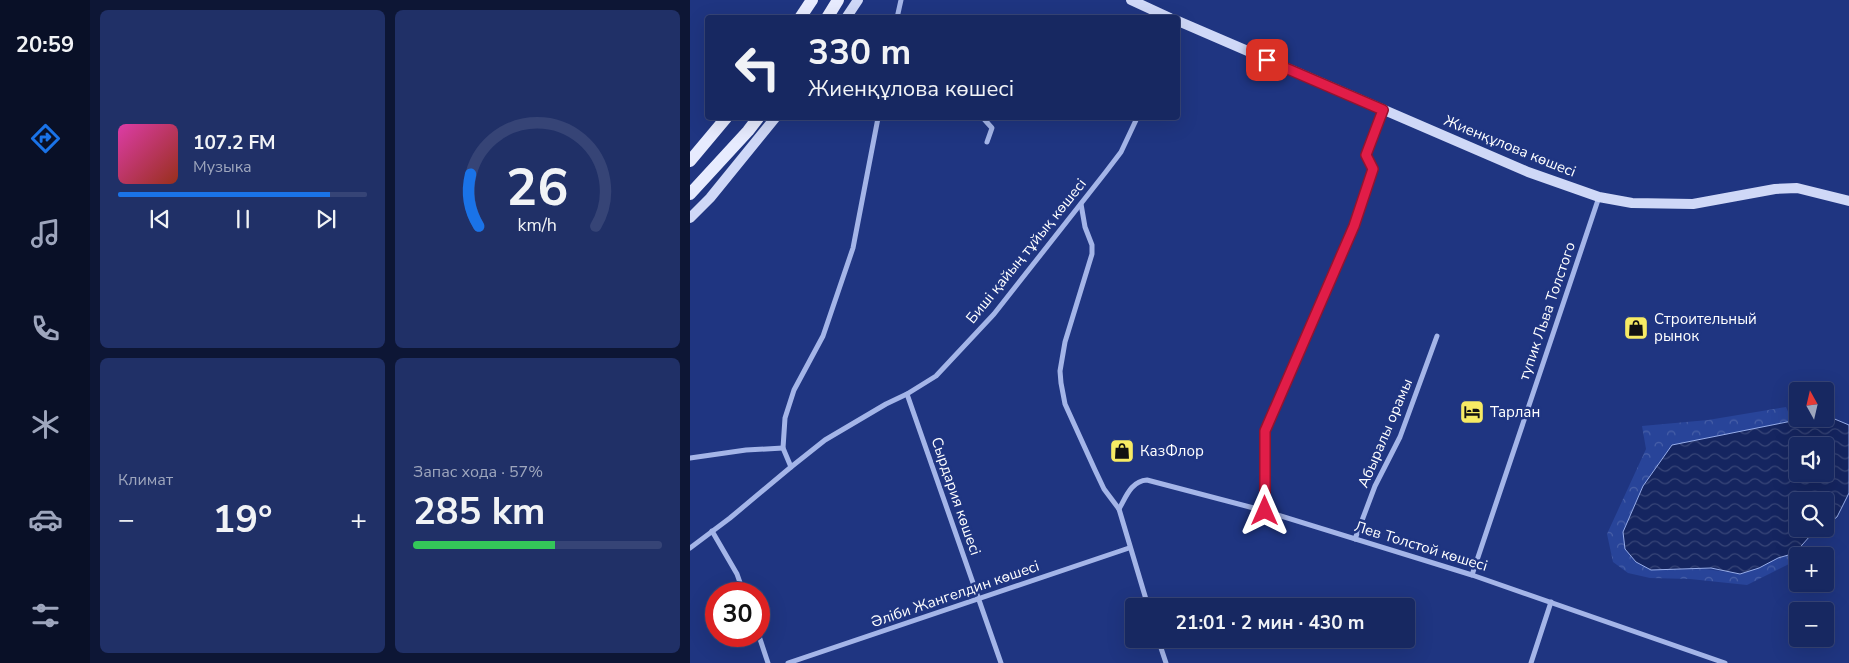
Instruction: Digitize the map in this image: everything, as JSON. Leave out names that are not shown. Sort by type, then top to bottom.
[{"type":"main road","points":[[802,15],[812,0]]},
{"type":"main road","points":[[829,15],[838,0]]},
{"type":"main road","points":[[690,161],[724,120]]},
{"type":"main road","points":[[690,194],[756,120]]},
{"type":"street","points":[[848,15],[858,0]]},
{"type":"street","points":[[898,15],[901,0]]},
{"type":"street","points":[[1131,0],[1164,15]]},
{"type":"street","name":"Жиенқұлова көшесі","points":[[1180,23],[1528,172],[1599,197],[1632,203],[1693,204],[1768,190],[1797,188],[1849,201]]},
{"type":"street","points":[[1265,511],[1265,431],[1354,226],[1373,169],[1366,155],[1383,110]]},
{"type":"street","points":[[690,218],[710,198],[774,120]]},
{"type":"street","points":[[791,467],[783,448],[785,418],[794,390],[823,336],[852,248],[878,120]]},
{"type":"street","points":[[985,120],[992,128],[987,142]]},
{"type":"street","name":"Биші қайың тұйық көшесі","points":[[690,548],[825,440],[936,376],[994,314],[1081,204],[1121,152],[1136,120]]},
{"type":"street","name":"тупик Льва Толстого","points":[[1472,575],[1599,197]]},
{"type":"street","points":[[1081,204],[1085,227],[1092,245],[1092,254],[1065,342],[1060,370],[1061,383],[1065,404],[1087,453],[1104,489],[1119,509],[1145,598]]},
{"type":"street","name":"Абыралы орамы","points":[[1355,539],[1375,486],[1400,437],[1437,336]]},
{"type":"street","name":"Сырдария көшесі","points":[[907,394],[1000,663]]},
{"type":"street","points":[[690,458],[746,450],[783,448]]},
{"type":"street","name":"Лев Толстой көшесі","points":[[1119,509],[1134,484],[1140,480],[1147,480],[1265,511],[1472,575],[1714,661],[1725,663]]},
{"type":"street","points":[[712,531],[740,582]]},
{"type":"street","name":"Әліби Жангелдин көшесі","points":[[788,663],[1129,548]]},
{"type":"street","points":[[1531,663],[1552,602]]},
{"type":"street","points":[[762,647],[768,663]]},
{"type":"street","points":[[1161,648],[1166,663]]},
{"type":"green space","points":[[1786,407],[1789,414],[1789,422],[1672,445],[1649,477],[1637,499],[1623,533],[1625,549],[1636,562],[1651,570],[1706,569],[1740,574],[1789,555],[1789,564],[1747,585],[1690,579],[1650,578],[1628,573],[1613,562],[1607,534],[1646,449],[1642,426],[1708,420]]},
{"type":"water","points":[[1834,419],[1849,425],[1849,493],[1834,519],[1834,492],[1789,492],[1789,537],[1809,537],[1800,547],[1789,547],[1789,555],[1759,568],[1740,574],[1711,568],[1651,570],[1636,562],[1625,549],[1623,532],[1643,486],[1672,445],[1789,422],[1789,428],[1834,428]]},
{"type":"place","name":"Строительный рынок","points":[[1636,328]]},
{"type":"place","name":"Тарлан","points":[[1472,412]]},
{"type":"place","name":"КазФлор","points":[[1122,451]]},
{"type":"route","points":[[1265,511],[1265,431],[1354,226],[1373,169],[1366,155],[1383,110],[1267,60]]}]
